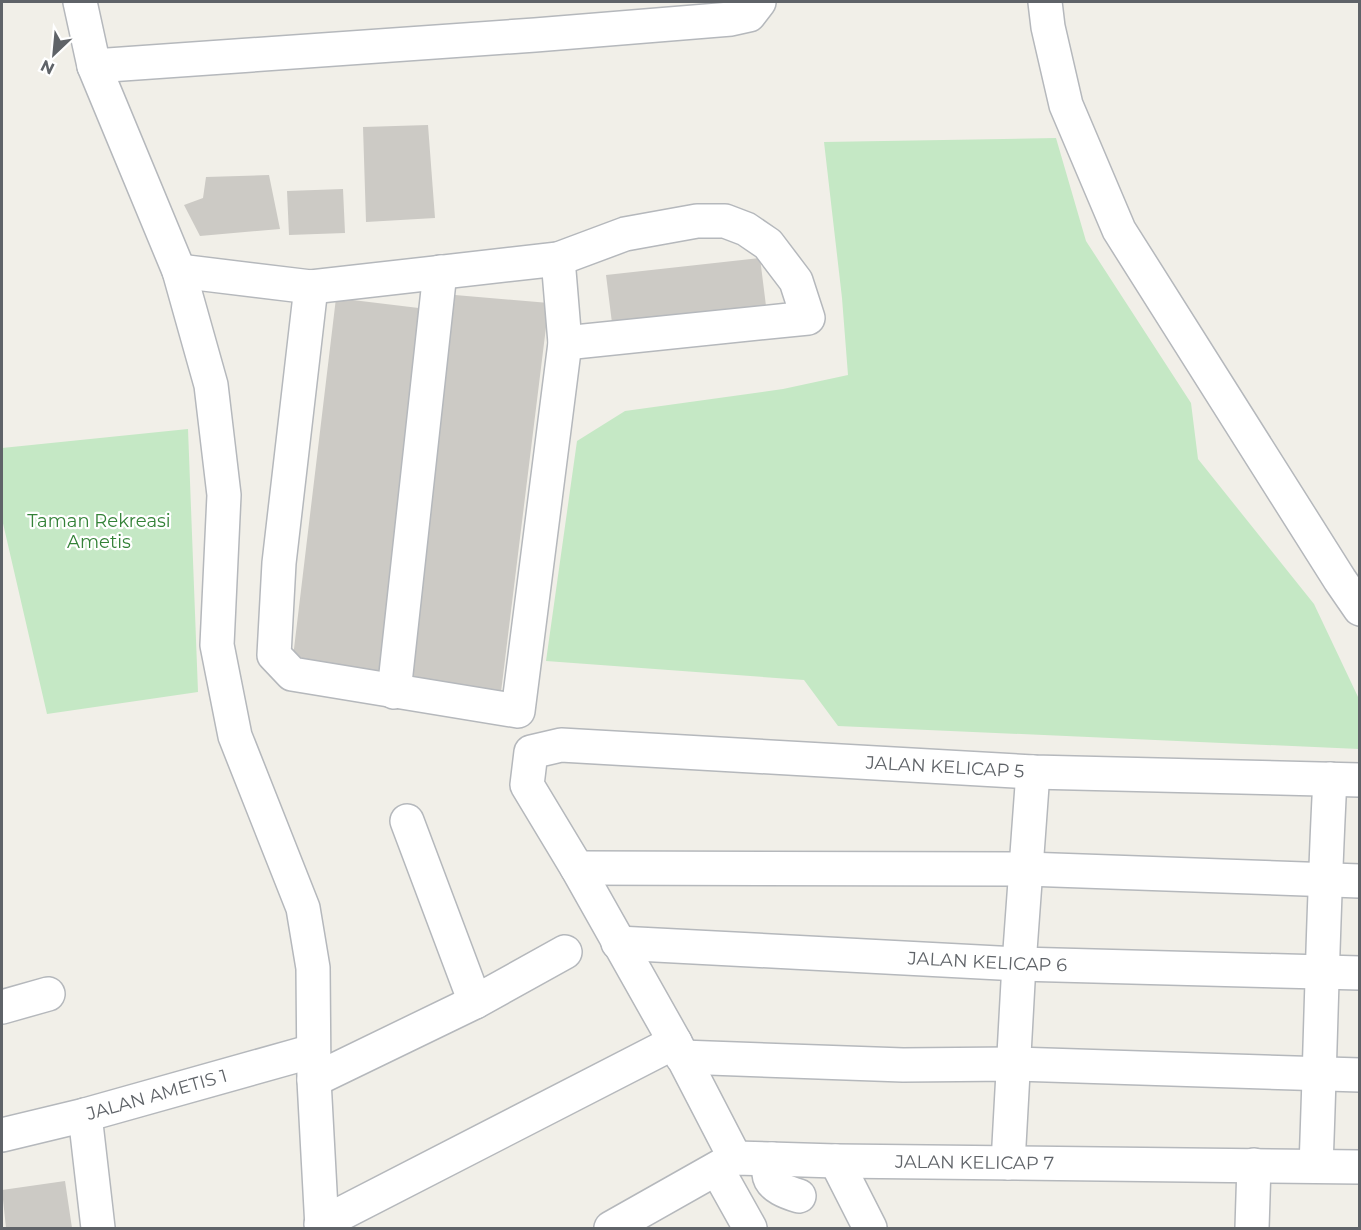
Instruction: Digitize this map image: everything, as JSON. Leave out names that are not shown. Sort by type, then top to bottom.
[{"type":"street","points":[[80,2],[94,66],[179,272],[211,385],[224,495],[217,645],[235,736],[303,908],[313,968],[314,1065],[322,1226],[679,1049],[903,1065],[1013,1064],[1359,1075]]},
{"type":"street","points":[[94,66],[526,36],[730,19],[749,15],[759,2]]},
{"type":"street","points":[[1045,2],[1048,27],[1066,105],[1119,230],[1359,609]]},
{"type":"street","points":[[179,272],[311,287],[558,259],[625,234],[697,221],[725,221],[746,229],[768,244],[796,281],[808,318],[565,343]]},
{"type":"street","points":[[311,287],[279,563],[274,655],[292,674],[518,711],[565,343],[558,259]]},
{"type":"street","points":[[394,692],[440,272]]},
{"type":"street","name":"JALAN KELICAP 5","points":[[577,868],[527,785],[531,752],[561,745],[1033,772],[1345,780]]},
{"type":"street","points":[[1008,1163],[1018,964],[1033,772]]},
{"type":"street","points":[[1316,1166],[1324,879],[1345,780]]},
{"type":"street","points":[[407,821],[475,1002]]},
{"type":"street","points":[[750,1228],[679,1049],[577,868],[1026,869],[1359,880]]},
{"type":"street","name":"JALAN KELICAP 6","points":[[618,943],[1018,964],[1359,973]]},
{"type":"street","name":"JALAN AMETIS 1","points":[[2,1135],[314,1065],[475,1002],[565,952]]},
{"type":"street","points":[[2,1006],[48,994]]},
{"type":"street","points":[[85,1115],[98,1228]]},
{"type":"street","points":[[772,1159],[769,1173],[773,1183],[799,1196]]},
{"type":"street","name":"JALAN KELICAP 7","points":[[726,1163],[772,1159],[1359,1167]]},
{"type":"street","points":[[836,1161],[870,1228]]},
{"type":"street","points":[[622,1226],[726,1163]]},
{"type":"street","points":[[1252,1228],[1254,1166]]},
{"type":"green space","points":[[1056,138],[1086,241],[1191,403],[1198,459],[1314,604],[1359,699],[1359,749],[838,726],[804,680],[546,661],[577,441],[625,411],[783,389],[848,375],[842,298],[824,142]]},
{"type":"green space","name":"Taman Rekreasi Ametis","points":[[188,429],[198,692],[47,714],[2,519],[2,448]]},
{"type":"building","points":[[428,125],[435,218],[366,222],[363,127]]},
{"type":"building","points":[[269,175],[280,229],[200,236],[184,205],[203,198],[206,177]]},
{"type":"building","points":[[343,189],[345,233],[289,235],[287,191]]},
{"type":"building","points":[[760,258],[766,306],[612,323],[606,275]]},
{"type":"building","points":[[455,295],[549,303],[501,692],[410,679]]},
{"type":"building","points":[[336,298],[427,309],[379,671],[293,657]]},
{"type":"building","points":[[65,1181],[72,1228],[6,1228],[2,1190]]}]
